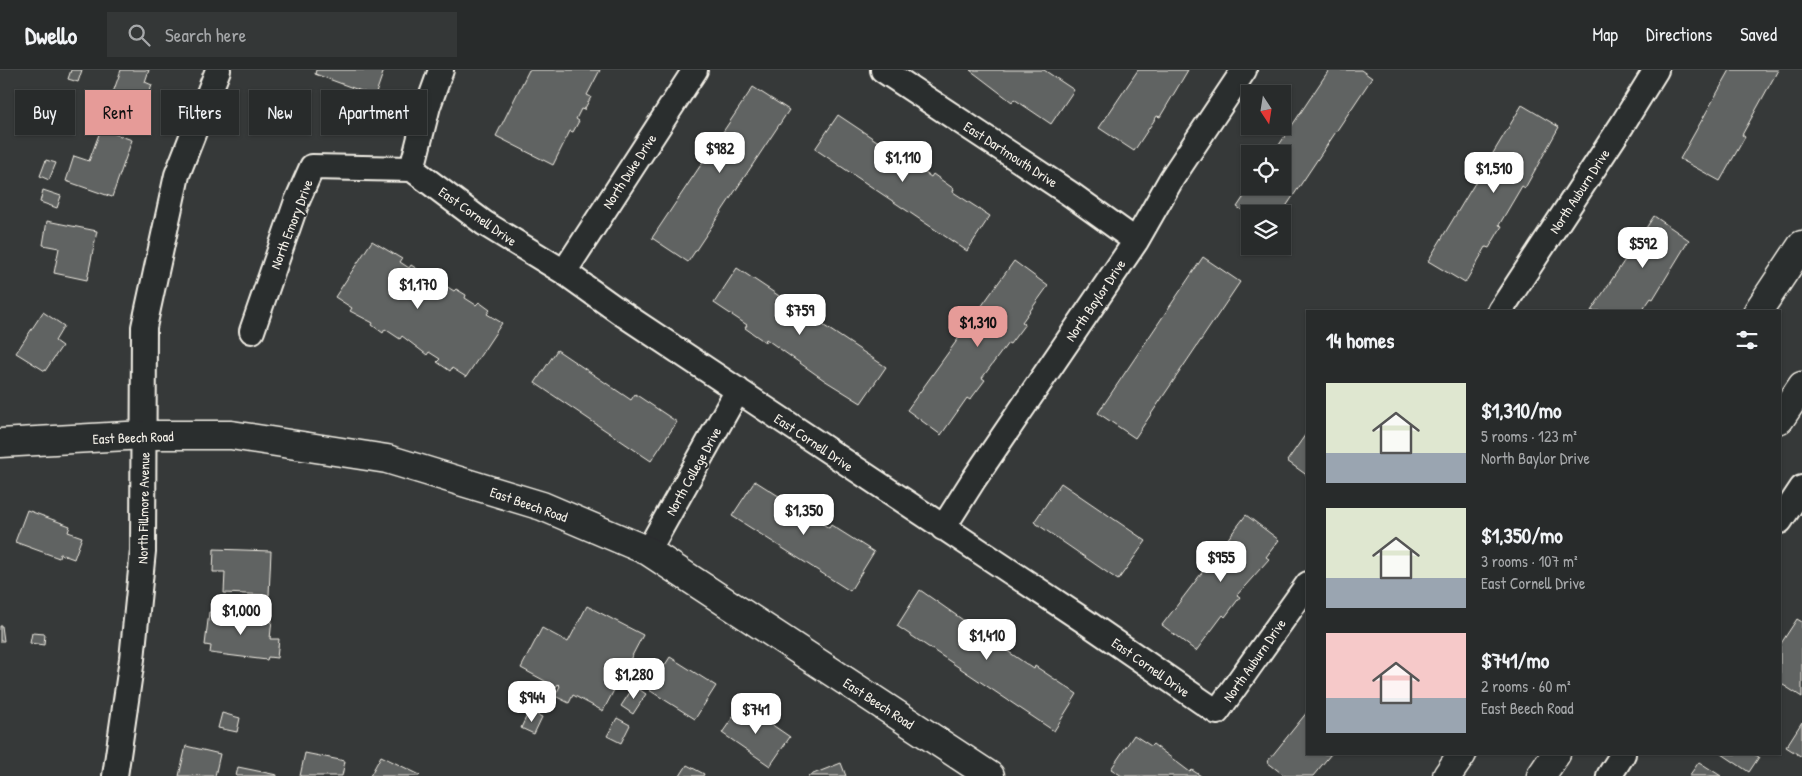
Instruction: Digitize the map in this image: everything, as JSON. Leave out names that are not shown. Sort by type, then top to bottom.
[{"type":"street","name":"North Fillmore Avenue","points":[[115,776],[132,659],[143,551],[144,327],[177,175],[218,70]]},
{"type":"street","points":[[412,169],[428,106],[441,70]]},
{"type":"street","name":"North Duke Drive","points":[[564,272],[695,70]]},
{"type":"street","name":"East Dartmouth Drive","points":[[883,70],[1069,193],[1136,241]]},
{"type":"street","name":"North Baylor Drive","points":[[943,528],[974,479],[1136,241],[1172,178],[1244,70]]},
{"type":"street","name":"North Auburn Drive","points":[[1501,310],[1656,70]]},
{"type":"street","name":"North Emory Drive","points":[[252,330],[297,201],[312,167],[412,169]]},
{"type":"street","name":"East Cornell Drive","points":[[412,169],[484,223],[564,272],[620,312],[1218,712]]},
{"type":"street","points":[[1759,310],[1802,245]]},
{"type":"street","points":[[1781,418],[1802,386]]},
{"type":"street","name":"North College Drive","points":[[648,551],[738,390]]},
{"type":"street","name":"East Beech Road","points":[[0,443],[144,435],[231,435],[387,459],[542,506],[648,551],[985,774]]},
{"type":"street","points":[[1781,520],[1802,488]]},
{"type":"street","name":"North Auburn Drive","points":[[1218,712],[1306,587]]},
{"type":"street","points":[[1447,776],[1461,755]]},
{"type":"street","points":[[1541,776],[1555,755]]},
{"type":"street","points":[[1608,776],[1623,755]]},
{"type":"building","points":[[71,70],[82,70],[78,82],[68,79]]},
{"type":"building","points":[[121,70],[149,70],[145,82],[152,85],[150,90],[114,90]]},
{"type":"building","points":[[316,70],[384,70],[377,90],[359,90],[315,74]]},
{"type":"building","points":[[529,70],[600,70],[587,95],[591,97],[584,110],[581,109],[576,119],[579,121],[573,132],[570,131],[553,165],[496,136]]},
{"type":"building","points":[[970,70],[1044,70],[1074,90],[1051,124],[1014,99],[1012,102]]},
{"type":"building","points":[[1138,70],[1188,70],[1160,117],[1157,116],[1134,151],[1099,128]]},
{"type":"building","points":[[1329,70],[1361,70],[1372,78],[1287,205],[1241,205],[1241,209],[1237,207],[1245,195],[1291,195],[1291,145],[1279,145],[1286,135],[1291,135],[1291,127]]},
{"type":"building","points":[[1730,70],[1778,70],[1742,135],[1745,137],[1720,181],[1680,159]]},
{"type":"building","points":[[753,87],[789,110],[688,262],[652,238]]},
{"type":"building","points":[[1522,105],[1559,127],[1525,188],[1522,186],[1499,225],[1502,226],[1489,248],[1486,247],[1465,283],[1428,261]]},
{"type":"building","points":[[838,115],[931,177],[933,174],[954,189],[953,192],[990,216],[967,251],[815,149]]},
{"type":"building","points":[[99,135],[118,135],[132,140],[112,197],[66,181],[74,156],[89,161]]},
{"type":"building","points":[[46,160],[56,163],[49,180],[40,176]]},
{"type":"building","points":[[43,190],[61,196],[57,208],[40,202]]},
{"type":"building","points":[[1654,216],[1689,240],[1653,299],[1651,298],[1643,310],[1592,310]]},
{"type":"building","points":[[47,221],[97,231],[87,280],[54,273],[59,248],[43,245]]},
{"type":"building","points":[[372,241],[402,259],[400,262],[409,268],[411,265],[422,272],[420,274],[436,285],[438,281],[454,291],[456,289],[466,295],[465,298],[476,305],[479,302],[490,310],[487,314],[502,323],[466,377],[452,368],[450,371],[437,362],[440,359],[429,352],[427,355],[402,336],[400,339],[385,329],[383,333],[372,325],[373,323],[350,311],[352,308],[335,297]]},
{"type":"building","points":[[1203,257],[1240,282],[1135,438],[1098,413]]},
{"type":"building","points":[[1014,261],[1048,286],[1022,322],[1025,324],[982,378],[985,380],[970,400],[967,398],[941,435],[907,410]]},
{"type":"building","points":[[737,268],[886,367],[861,403],[824,380],[766,339],[765,342],[745,328],[747,325],[714,303]]},
{"type":"building","points":[[43,312],[64,326],[55,341],[62,346],[45,371],[16,353]]},
{"type":"building","points":[[557,350],[631,400],[635,394],[677,422],[651,461],[535,383]]},
{"type":"building","points":[[1306,434],[1306,475],[1287,461]]},
{"type":"building","points":[[755,481],[829,528],[831,525],[874,552],[850,591],[732,516]]},
{"type":"building","points":[[1061,483],[1146,541],[1118,580],[1034,522]]},
{"type":"building","points":[[27,510],[70,526],[68,532],[82,537],[74,559],[60,554],[59,558],[15,542]]},
{"type":"building","points":[[1246,515],[1279,540],[1266,557],[1269,559],[1237,595],[1240,597],[1225,617],[1223,615],[1196,651],[1162,625]]},
{"type":"building","points":[[214,549],[271,551],[269,595],[224,593],[225,572],[213,572]]},
{"type":"building","points":[[920,590],[1034,669],[1035,666],[1077,694],[1054,731],[897,626]]},
{"type":"building","points":[[587,606],[643,635],[603,711],[573,695],[569,703],[555,696],[560,686],[558,684],[556,687],[521,668],[542,628],[568,642]]},
{"type":"building","points":[[209,612],[272,619],[270,639],[279,639],[277,658],[268,657],[267,660],[210,653],[211,646],[205,645]]},
{"type":"building","points":[[1797,619],[1802,622],[1802,697],[1781,684],[1781,643]]},
{"type":"building","points":[[0,626],[2,626],[4,641],[0,641]]},
{"type":"building","points":[[32,633],[45,634],[44,645],[30,643]]},
{"type":"building","points":[[670,657],[716,686],[695,719],[649,690]]},
{"type":"building","points":[[634,686],[646,694],[633,714],[621,706]]},
{"type":"building","points":[[742,704],[790,737],[770,766],[722,733]]},
{"type":"building","points":[[529,711],[542,717],[534,734],[521,728]]},
{"type":"building","points":[[222,713],[240,718],[237,732],[218,728]]},
{"type":"building","points":[[1306,713],[1306,755],[1330,755],[1313,776],[1285,776],[1267,762]]},
{"type":"building","points":[[617,718],[630,725],[621,743],[607,736]]},
{"type":"building","points":[[1802,722],[1802,757],[1786,747]]},
{"type":"building","points":[[1134,735],[1151,746],[1153,744],[1190,772],[1192,770],[1201,776],[1122,776],[1111,769]]},
{"type":"building","points":[[186,746],[220,754],[215,776],[179,776]]},
{"type":"building","points":[[305,753],[345,761],[342,776],[300,776]]},
{"type":"building","points":[[1724,755],[1756,755],[1759,757],[1749,772]]},
{"type":"building","points":[[381,756],[420,775],[370,776]]},
{"type":"building","points":[[1699,762],[1721,776],[1689,776]]},
{"type":"building","points":[[841,763],[846,776],[808,776]]},
{"type":"building","points":[[687,765],[704,774],[703,776],[680,776]]},
{"type":"building","points":[[238,767],[277,775],[277,776],[236,776]]}]
